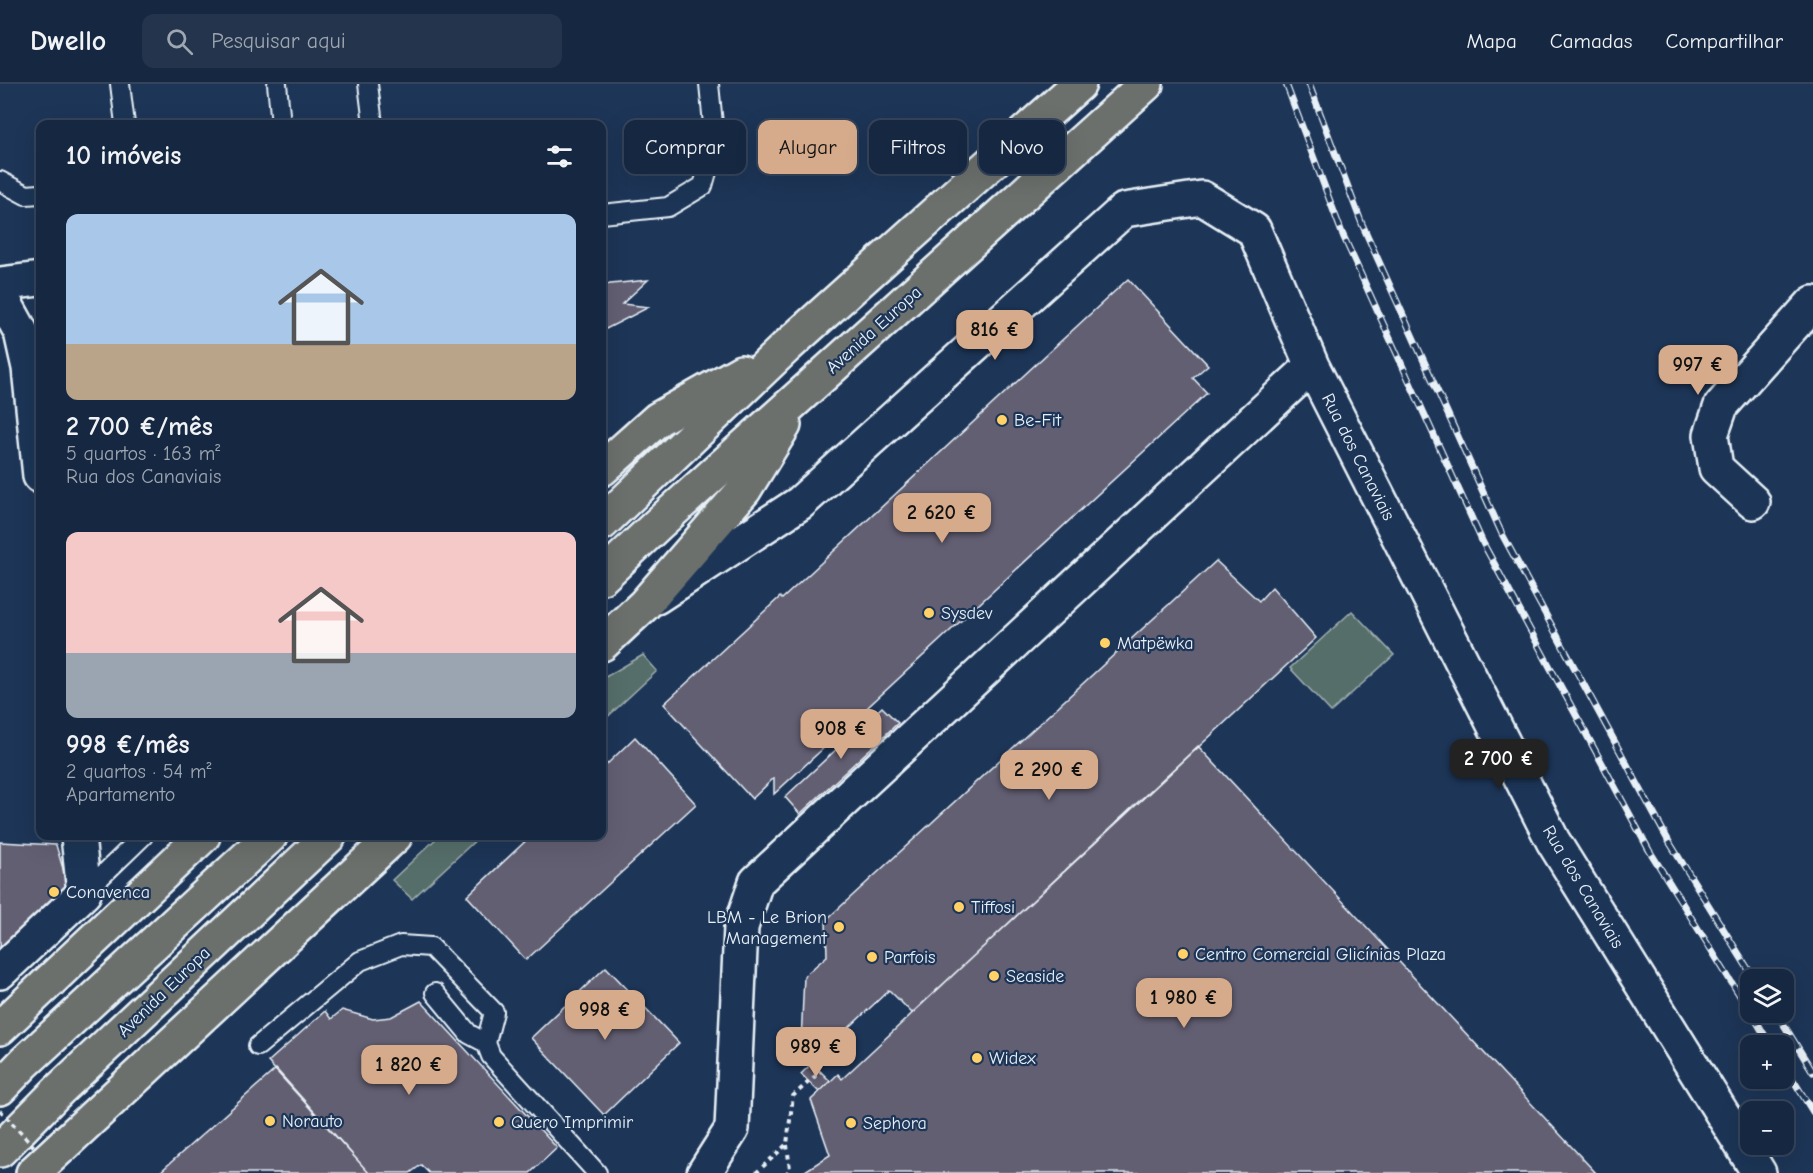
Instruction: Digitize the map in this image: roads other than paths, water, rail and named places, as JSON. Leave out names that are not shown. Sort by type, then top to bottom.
[{"type":"main road","points":[[606,519],[785,348],[1079,84]]},
{"type":"main road","name":"Avenida Europa","points":[[606,573],[1146,84]]},
{"type":"main road","points":[[606,465],[658,419],[785,348]]},
{"type":"main road","points":[[606,640],[642,607],[744,490],[803,394]]},
{"type":"main road","points":[[0,1028],[199,840]]},
{"type":"main road","points":[[0,1088],[24,1063],[266,840]]},
{"type":"main road","name":"Avenida Europa","points":[[0,1150],[60,1089],[325,840]]},
{"type":"main road","points":[[41,1162],[391,840]]},
{"type":"street","name":"Rua dos Canaviais","points":[[642,607],[800,503],[1124,210],[1202,198],[1254,230],[1312,366],[1553,841],[1759,1173]]},
{"type":"street","points":[[0,284],[36,280]]},
{"type":"street","points":[[0,294],[21,332],[29,369],[36,437]]},
{"type":"street","points":[[1753,502],[1716,468],[1711,435],[1721,406],[1813,303]]},
{"type":"street","points":[[704,1173],[732,1129],[741,927],[756,882],[1312,366]]},
{"type":"street","points":[[0,972],[84,893],[78,840]]},
{"type":"lane","points":[[120,84],[124,120]]},
{"type":"lane","points":[[277,84],[281,120]]},
{"type":"lane","points":[[368,84],[372,120]]},
{"type":"lane","points":[[606,214],[668,207],[703,186],[715,144],[709,84]]},
{"type":"lane","points":[[0,181],[26,195],[36,194]]},
{"type":"lane","points":[[84,893],[139,840]]},
{"type":"lane","points":[[258,1047],[360,961],[401,945],[431,947],[494,1012],[486,1043],[490,1056],[597,1173]]},
{"type":"lane","points":[[435,993],[470,1034],[486,1043]]},
{"type":"railway","points":[[1286,84],[1342,233],[1483,543],[1649,850],[1740,996]]},
{"type":"railway","points":[[1309,84],[1362,224],[1502,534],[1668,840],[1748,969]]},
{"type":"railway","points":[[1757,1023],[1765,1035]]},
{"type":"railway","points":[[1783,1023],[1813,1072]]},
{"type":"railway","points":[[1794,1081],[1813,1112]]},
{"type":"place","name":"Be-Fit","points":[[1002,420]]},
{"type":"place","name":"Sysdev","points":[[929,613]]},
{"type":"place","name":"Matpëwka","points":[[1105,643]]},
{"type":"place","name":"Conavenca","points":[[54,892]]},
{"type":"place","name":"Tiffosi","points":[[959,907]]},
{"type":"place","name":"LBM - Le Brion Management","points":[[839,927]]},
{"type":"place","name":"Centro Comercial Glicínias Plaza","points":[[1183,954]]},
{"type":"place","name":"Parfois","points":[[872,957]]},
{"type":"place","name":"Seaside","points":[[994,976]]},
{"type":"place","name":"Widex","points":[[977,1058]]},
{"type":"place","name":"Norauto","points":[[270,1121]]},
{"type":"place","name":"Quero Imprimir","points":[[499,1122]]},
{"type":"place","name":"Sephora","points":[[851,1123]]}]
